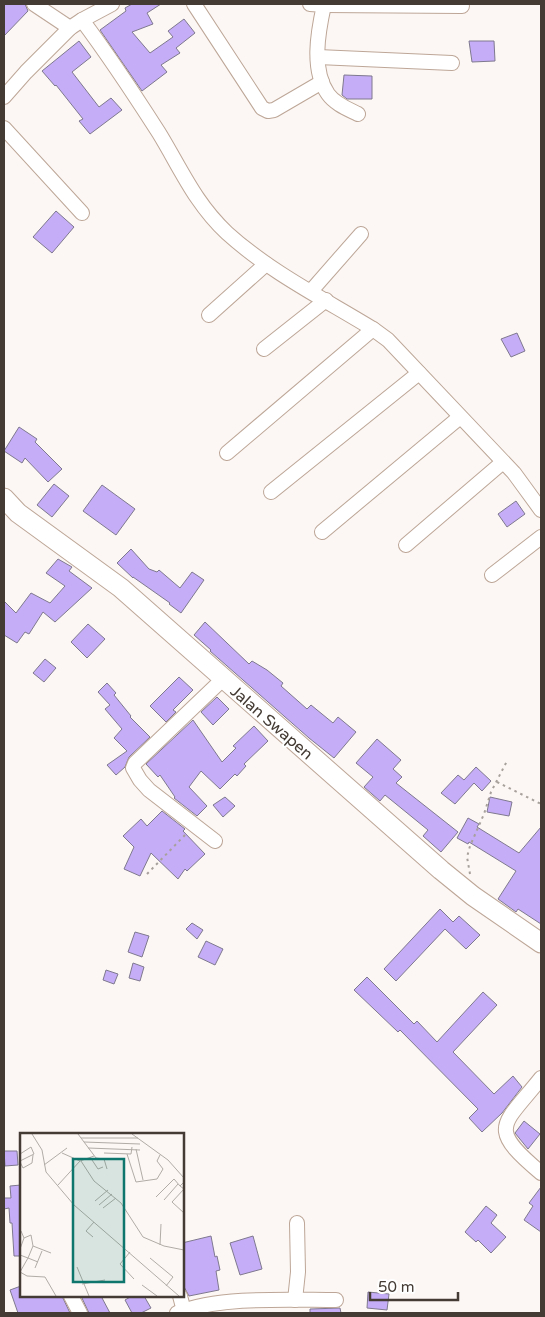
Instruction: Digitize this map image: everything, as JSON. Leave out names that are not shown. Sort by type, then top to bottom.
[{"type":"main road","name":"Jalan Swapen","points":[[4,498],[18,513],[121,588],[441,870],[473,896],[541,943]]},
{"type":"street","points":[[34,4],[70,28]]},
{"type":"street","points":[[4,97],[70,28],[112,4]]},
{"type":"street","points":[[194,4],[262,108],[268,111],[274,110],[322,82]]},
{"type":"street","points":[[358,114],[336,102],[328,94],[322,82],[318,57],[319,29],[317,5],[462,6]]},
{"type":"street","points":[[82,20],[108,54],[160,134],[197,198],[227,232],[266,264],[388,340],[514,474],[541,510]]},
{"type":"street","points":[[318,57],[452,63]]},
{"type":"street","points":[[4,128],[82,214]]},
{"type":"street","points":[[311,291],[361,234]]},
{"type":"street","points":[[209,315],[266,264]]},
{"type":"street","points":[[264,349],[326,300]]},
{"type":"street","points":[[227,452],[373,329]]},
{"type":"street","points":[[271,492],[420,373]]},
{"type":"street","points":[[322,532],[460,417]]},
{"type":"street","points":[[406,545],[503,462]]},
{"type":"street","points":[[492,575],[541,537]]},
{"type":"street","points":[[215,841],[149,790],[133,768],[135,763],[223,679]]},
{"type":"street","points":[[541,1078],[511,1114],[505,1129],[509,1143],[541,1173]]},
{"type":"street","points":[[295,1300],[298,1272],[297,1223]]},
{"type":"street","points":[[72,1297],[80,1313]]},
{"type":"street","points":[[181,1297],[189,1311],[213,1304],[336,1300]]},
{"type":"path","points":[[473,896],[467,857],[491,792],[508,761]]},
{"type":"path","points":[[497,782],[541,804]]},
{"type":"path","points":[[147,874],[194,824]]},
{"type":"building","points":[[4,4],[25,4],[28,11],[4,36]]},
{"type":"building","points":[[132,4],[161,4],[147,13],[153,24],[132,32],[150,53],[173,37],[168,31],[184,19],[195,33],[176,48],[180,53],[161,65],[167,72],[142,91],[100,30],[126,11],[125,8]]},
{"type":"building","points":[[79,41],[91,57],[72,72],[99,107],[111,98],[122,110],[90,134],[79,121],[83,119],[56,85],[42,71]]},
{"type":"building","points":[[469,41],[494,41],[495,61],[472,62]]},
{"type":"building","points":[[344,75],[372,76],[372,99],[347,99],[342,95]]},
{"type":"building","points":[[56,211],[74,227],[52,253],[33,237]]},
{"type":"building","points":[[517,333],[525,351],[511,357],[501,339]]},
{"type":"building","points":[[19,427],[37,439],[35,442],[62,469],[48,482],[25,458],[22,463],[4,451]]},
{"type":"building","points":[[54,484],[69,496],[52,517],[37,505]]},
{"type":"building","points":[[102,485],[135,509],[116,535],[83,511]]},
{"type":"building","points":[[516,501],[525,514],[507,527],[498,514]]},
{"type":"building","points":[[131,549],[149,569],[157,572],[159,570],[180,588],[192,572],[204,580],[181,613],[170,603],[133,578],[117,563]]},
{"type":"building","points":[[58,559],[72,567],[69,571],[92,588],[55,622],[43,612],[29,634],[25,632],[17,643],[4,635],[4,601],[16,613],[31,593],[50,603],[65,586],[46,573]]},
{"type":"building","points":[[205,622],[249,664],[252,661],[283,683],[281,686],[307,709],[311,705],[333,723],[338,717],[356,732],[334,758],[194,635]]},
{"type":"building","points":[[88,624],[105,639],[87,658],[71,642]]},
{"type":"building","points":[[45,659],[56,668],[44,682],[33,673]]},
{"type":"building","points":[[179,677],[193,690],[173,710],[176,712],[166,722],[150,706]]},
{"type":"building","points":[[107,683],[116,693],[114,695],[130,717],[150,737],[129,757],[125,767],[116,775],[107,765],[127,751],[114,738],[122,729],[105,709],[110,705],[98,692]]},
{"type":"building","points":[[217,697],[229,709],[213,725],[201,712]]},
{"type":"building","points":[[193,720],[222,762],[236,748],[233,746],[254,726],[268,741],[244,764],[246,766],[237,776],[235,774],[220,789],[201,771],[189,787],[207,806],[197,816],[174,798],[160,775],[158,777],[146,764]]},
{"type":"building","points":[[377,739],[401,760],[393,769],[402,777],[396,783],[458,832],[441,852],[423,836],[428,830],[385,795],[380,801],[364,787],[373,777],[356,763]]},
{"type":"building","points":[[476,767],[491,781],[482,791],[474,783],[455,804],[441,793],[458,775],[464,780]]},
{"type":"building","points":[[225,797],[235,806],[223,817],[213,805]]},
{"type":"building","points":[[490,797],[512,802],[509,816],[487,812]]},
{"type":"building","points":[[162,811],[185,829],[183,831],[205,854],[187,871],[185,869],[178,879],[151,853],[140,876],[124,869],[134,847],[123,836],[141,819],[147,826]]},
{"type":"building","points":[[468,818],[479,824],[477,827],[519,853],[541,827],[541,924],[518,909],[516,912],[498,899],[516,871],[469,842],[468,844],[457,838]]},
{"type":"building","points":[[440,909],[453,922],[459,916],[480,935],[466,949],[445,929],[396,981],[384,969]]},
{"type":"building","points":[[192,923],[203,930],[197,939],[186,929]]},
{"type":"building","points":[[135,932],[149,936],[142,957],[128,952]]},
{"type":"building","points":[[206,941],[223,949],[215,965],[198,957]]},
{"type":"building","points":[[133,963],[144,967],[140,981],[129,978]]},
{"type":"building","points":[[106,970],[118,974],[114,984],[103,980]]},
{"type":"building","points":[[367,977],[414,1024],[417,1021],[437,1042],[483,992],[497,1005],[453,1052],[494,1094],[513,1076],[522,1087],[502,1113],[482,1132],[469,1118],[478,1109],[400,1030],[398,1032],[354,990]]},
{"type":"building","points":[[524,1121],[540,1134],[528,1149],[515,1133]]},
{"type":"building","points":[[4,1151],[17,1151],[18,1165],[5,1166]]},
{"type":"building","points":[[20,1185],[20,1256],[14,1256],[9,1208],[4,1209],[4,1198],[11,1198],[10,1186]]},
{"type":"building","points":[[541,1187],[541,1232],[524,1220],[533,1206],[529,1203]]},
{"type":"building","points":[[486,1206],[497,1215],[491,1223],[506,1237],[491,1253],[478,1240],[476,1242],[465,1232]]},
{"type":"building","points":[[211,1236],[215,1257],[217,1256],[220,1270],[216,1271],[219,1290],[189,1296],[184,1287],[184,1243]]},
{"type":"building","points":[[253,1236],[262,1269],[240,1275],[230,1243]]},
{"type":"building","points":[[20,1286],[20,1297],[62,1297],[70,1313],[18,1313],[10,1290]]},
{"type":"building","points":[[368,1292],[389,1294],[387,1310],[367,1308]]},
{"type":"building","points":[[81,1297],[102,1297],[110,1313],[89,1313]]},
{"type":"building","points":[[130,1297],[145,1297],[151,1308],[141,1313],[132,1313],[125,1300]]},
{"type":"building","points":[[340,1308],[341,1313],[310,1313],[310,1309]]}]
